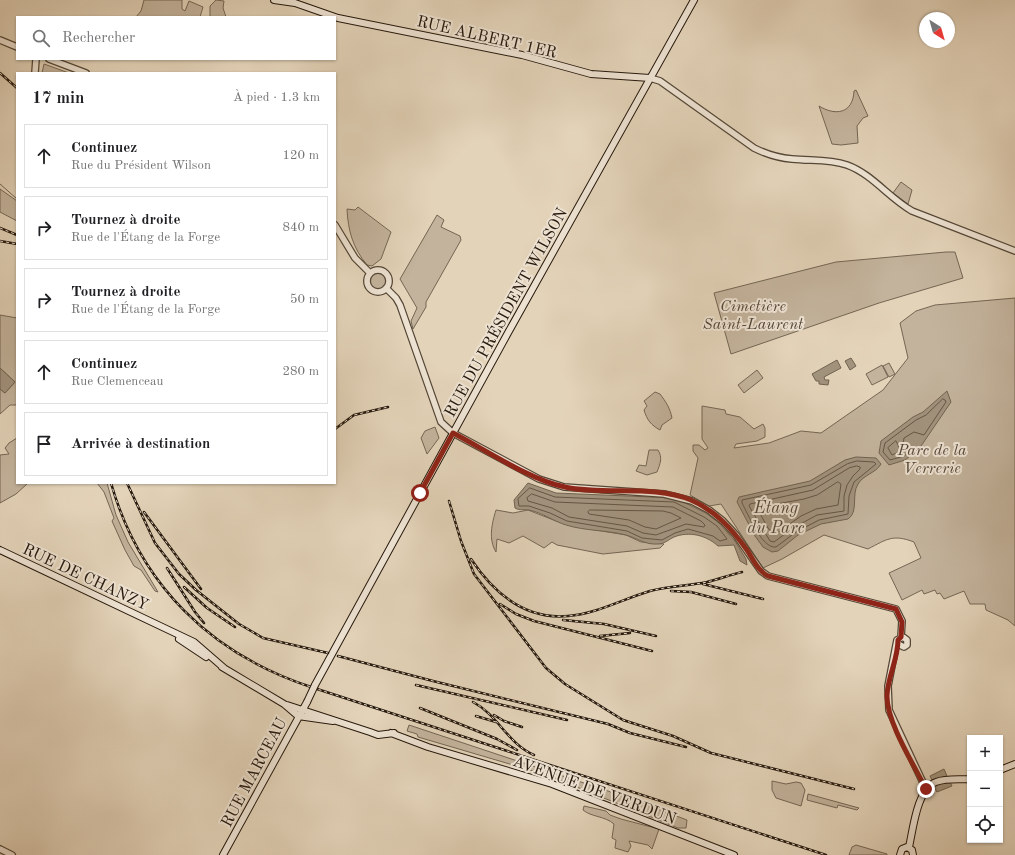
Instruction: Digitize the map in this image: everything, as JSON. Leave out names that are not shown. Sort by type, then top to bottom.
[{"type":"main road","name":"RUE ALBERT 1ER","points":[[274,0],[295,3],[332,16]]},
{"type":"main road","name":"RUE DU PRÉSIDENT WILSON","points":[[315,686],[432,470],[694,0]]},
{"type":"main road","name":"RUE ALBERT 1ER","points":[[336,17],[522,55],[591,74],[650,78]]},
{"type":"main road","name":"RUE DE CHANZY","points":[[0,550],[161,626],[224,668],[284,704],[298,716]]},
{"type":"main road","name":"RUE MARCEAU","points":[[223,855],[315,686]]},
{"type":"main road","name":"RUE DE CHANZY","points":[[284,704],[302,710]]},
{"type":"main road","name":"AVENUE DE VERDUN","points":[[302,710],[378,735],[391,733],[398,734],[447,752],[552,784],[734,855]]},
{"type":"main road","name":"AVENUE DE VERDUN","points":[[298,716],[333,721]]},
{"type":"main road","points":[[1003,769],[1015,764]]},
{"type":"main road","points":[[913,855],[912,850],[909,847],[920,803],[926,789],[939,781],[967,779]]},
{"type":"main road","points":[[900,855],[902,849],[909,847]]},
{"type":"street","points":[[0,40],[16,47]]},
{"type":"street","points":[[35,72],[36,60]]},
{"type":"street","points":[[51,60],[83,72]]},
{"type":"street","points":[[650,78],[660,81],[754,148],[762,152],[782,158],[824,160],[847,165],[862,172],[899,204],[912,211],[1015,251]]},
{"type":"street","points":[[336,227],[355,258],[370,273]]},
{"type":"street","points":[[370,273],[376,271],[385,273],[388,279],[386,288]]},
{"type":"street","points":[[370,273],[367,281],[370,289],[378,292],[386,288]]},
{"type":"street","points":[[386,288],[396,298],[400,306],[441,422],[453,433],[540,479],[564,487],[664,494],[692,501],[709,510],[731,528],[765,574],[896,609],[902,622],[901,637],[898,639],[900,645],[888,686],[888,705],[892,720],[926,789]]},
{"type":"street","points":[[900,645],[907,645],[908,642],[906,638],[901,637]]},
{"type":"street","points":[[0,849],[12,855]]},
{"type":"green space","points":[[144,0],[182,0],[182,9],[185,11],[189,1],[203,7],[200,16],[137,16],[141,11]]},
{"type":"green space","points":[[216,0],[224,1],[223,8],[226,16],[210,16],[210,6]]},
{"type":"green space","points":[[44,64],[66,72],[42,72]]},
{"type":"green space","points":[[856,90],[868,116],[863,118],[857,126],[858,143],[841,145],[832,144],[819,106],[831,111],[842,111],[850,104],[853,99],[854,91]]},
{"type":"green space","points":[[901,182],[912,190],[908,204],[893,193]]},
{"type":"green space","points":[[0,189],[16,200],[16,220],[0,212]]},
{"type":"green space","points":[[358,207],[391,232],[381,259],[372,266],[367,265],[362,259],[350,232],[347,209],[355,210]]},
{"type":"green space","points":[[437,215],[444,220],[441,227],[460,236],[461,240],[426,302],[426,307],[413,329],[411,321],[417,308],[400,279]]},
{"type":"green space","name":"Cimetière Saint-Laurent","points":[[955,252],[963,278],[879,303],[731,354],[714,293],[836,262]]},
{"type":"green space","points":[[378,273],[384,275],[386,281],[384,287],[378,289],[372,287],[370,281],[372,275]]},
{"type":"green space","name":"Parc de la Verrerie","points":[[1015,298],[1015,626],[1008,620],[986,610],[985,604],[970,604],[964,591],[944,599],[940,593],[937,594],[935,590],[924,594],[922,590],[902,600],[889,573],[921,558],[914,542],[901,538],[885,540],[868,549],[824,535],[763,568],[721,504],[709,506],[690,495],[698,458],[693,451],[693,445],[699,445],[705,450],[708,448],[702,439],[702,406],[725,410],[726,414],[740,417],[754,429],[763,424],[765,428],[765,437],[757,441],[736,444],[734,448],[769,443],[801,431],[821,433],[883,390],[908,358],[900,323],[916,311],[935,305]]},
{"type":"green space","points":[[0,315],[16,318],[16,405],[10,405],[0,414],[0,389],[5,393],[15,382],[0,368]]},
{"type":"green space","points":[[889,363],[895,374],[889,377],[883,366]]},
{"type":"green space","points":[[882,365],[888,377],[872,385],[866,374]]},
{"type":"green space","points":[[757,370],[763,378],[744,393],[738,385]]},
{"type":"green space","points":[[655,392],[660,394],[664,400],[669,408],[672,418],[662,425],[660,430],[646,417],[644,410],[647,406],[644,401]]},
{"type":"green space","points":[[435,427],[439,438],[427,454],[421,438],[425,431]]},
{"type":"green space","points":[[16,439],[16,484],[27,484],[16,494],[0,503],[0,455],[9,454],[5,448],[9,443]]},
{"type":"green space","points":[[649,450],[658,450],[660,461],[657,472],[647,475],[636,471],[639,465],[646,466]]},
{"type":"green space","points":[[98,484],[107,484],[116,515],[128,542],[158,592],[155,591],[141,570],[134,566],[125,550],[112,521],[114,518],[104,492]]},
{"type":"green space","points":[[496,510],[513,513],[528,510],[556,521],[584,528],[626,535],[641,542],[664,544],[660,548],[603,554],[557,545],[552,542],[544,548],[523,536],[509,543],[497,539],[496,552],[491,536]]},
{"type":"green space","points":[[409,725],[629,798],[687,820],[686,828],[678,828],[547,775],[418,737],[417,734],[407,731]]},
{"type":"green space","points":[[772,781],[786,784],[796,782],[801,783],[805,790],[801,806],[776,798],[772,790]]},
{"type":"green space","points":[[808,794],[859,808],[857,810],[838,805],[837,808],[807,800]]},
{"type":"green space","points":[[584,806],[606,811],[610,815],[621,819],[659,829],[652,849],[648,845],[629,841],[631,846],[628,852],[615,848],[616,840],[612,838],[614,824],[606,819],[586,812],[583,810]]},
{"type":"green space","points":[[856,845],[887,855],[849,855],[852,847]]},
{"type":"water","points":[[851,358],[856,366],[850,370],[845,361]]},
{"type":"water","points":[[837,360],[841,368],[824,377],[825,380],[829,380],[828,385],[819,384],[819,381],[816,381],[812,374]]},
{"type":"water","points":[[0,368],[15,382],[5,393],[0,389]]},
{"type":"water","points":[[947,391],[951,402],[919,449],[905,460],[889,465],[879,453],[881,441],[913,417],[923,412]]},
{"type":"water","name":"Étang du Parc","points":[[856,457],[876,458],[881,464],[876,470],[863,478],[858,484],[855,493],[853,512],[848,519],[821,524],[798,535],[778,551],[772,552],[763,547],[755,536],[737,502],[739,497],[810,481],[845,460]]},
{"type":"water","points":[[528,483],[556,493],[675,498],[706,513],[719,523],[735,541],[746,559],[747,565],[740,561],[734,545],[718,546],[708,539],[697,535],[680,535],[662,543],[653,544],[619,533],[573,527],[534,511],[517,509],[515,508],[514,500]]},
{"type":"water","points":[[944,769],[947,776],[932,780],[930,776]]},
{"type":"water","points":[[950,782],[952,786],[937,792],[933,785]]},
{"type":"waterway","points":[[0,184],[16,198]]},
{"type":"railway","points":[[0,73],[16,87]]},
{"type":"railway","points":[[0,228],[16,235]]},
{"type":"railway","points":[[0,241],[16,244]]},
{"type":"railway","points":[[336,428],[354,415],[388,407]]},
{"type":"railway","points":[[111,484],[124,520],[140,553],[161,584],[184,611],[211,635],[242,656],[275,673],[311,687],[826,855]]},
{"type":"railway","points":[[127,484],[155,543],[179,574],[196,590],[239,624],[263,638],[328,653]]},
{"type":"railway","points":[[449,501],[461,541],[474,574],[546,668],[565,684],[623,720],[673,736],[711,753],[854,789]]},
{"type":"railway","points":[[144,512],[201,589]]},
{"type":"railway","points":[[471,559],[489,582],[500,593],[524,608],[552,616],[578,615],[609,606],[650,591],[707,582],[742,572]]},
{"type":"railway","points":[[167,568],[195,612],[204,623]]},
{"type":"railway","points":[[703,584],[763,599]]},
{"type":"railway","points":[[184,587],[207,608],[235,627]]},
{"type":"railway","points":[[671,591],[691,592],[736,604]]},
{"type":"railway","points":[[500,604],[516,614],[534,621],[652,651]]},
{"type":"railway","points":[[563,620],[604,624],[656,636]]},
{"type":"railway","points":[[600,636],[630,633]]},
{"type":"railway","points":[[338,656],[608,724],[630,733],[686,747]]},
{"type":"railway","points":[[416,685],[567,720]]},
{"type":"railway","points":[[473,702],[489,714],[509,736],[525,750],[534,755]]},
{"type":"railway","points":[[420,708],[497,739],[517,750]]},
{"type":"railway","points":[[494,715],[504,721],[522,727]]},
{"type":"railway","points":[[476,716],[496,722]]},
{"type":"route","points":[[420,493],[453,433],[523,471],[540,479],[564,487],[674,495],[692,501],[717,515],[731,528],[761,571],[768,576],[896,609],[902,622],[901,637],[898,639],[894,664],[890,675],[887,694],[888,705],[890,715],[926,789]]}]
